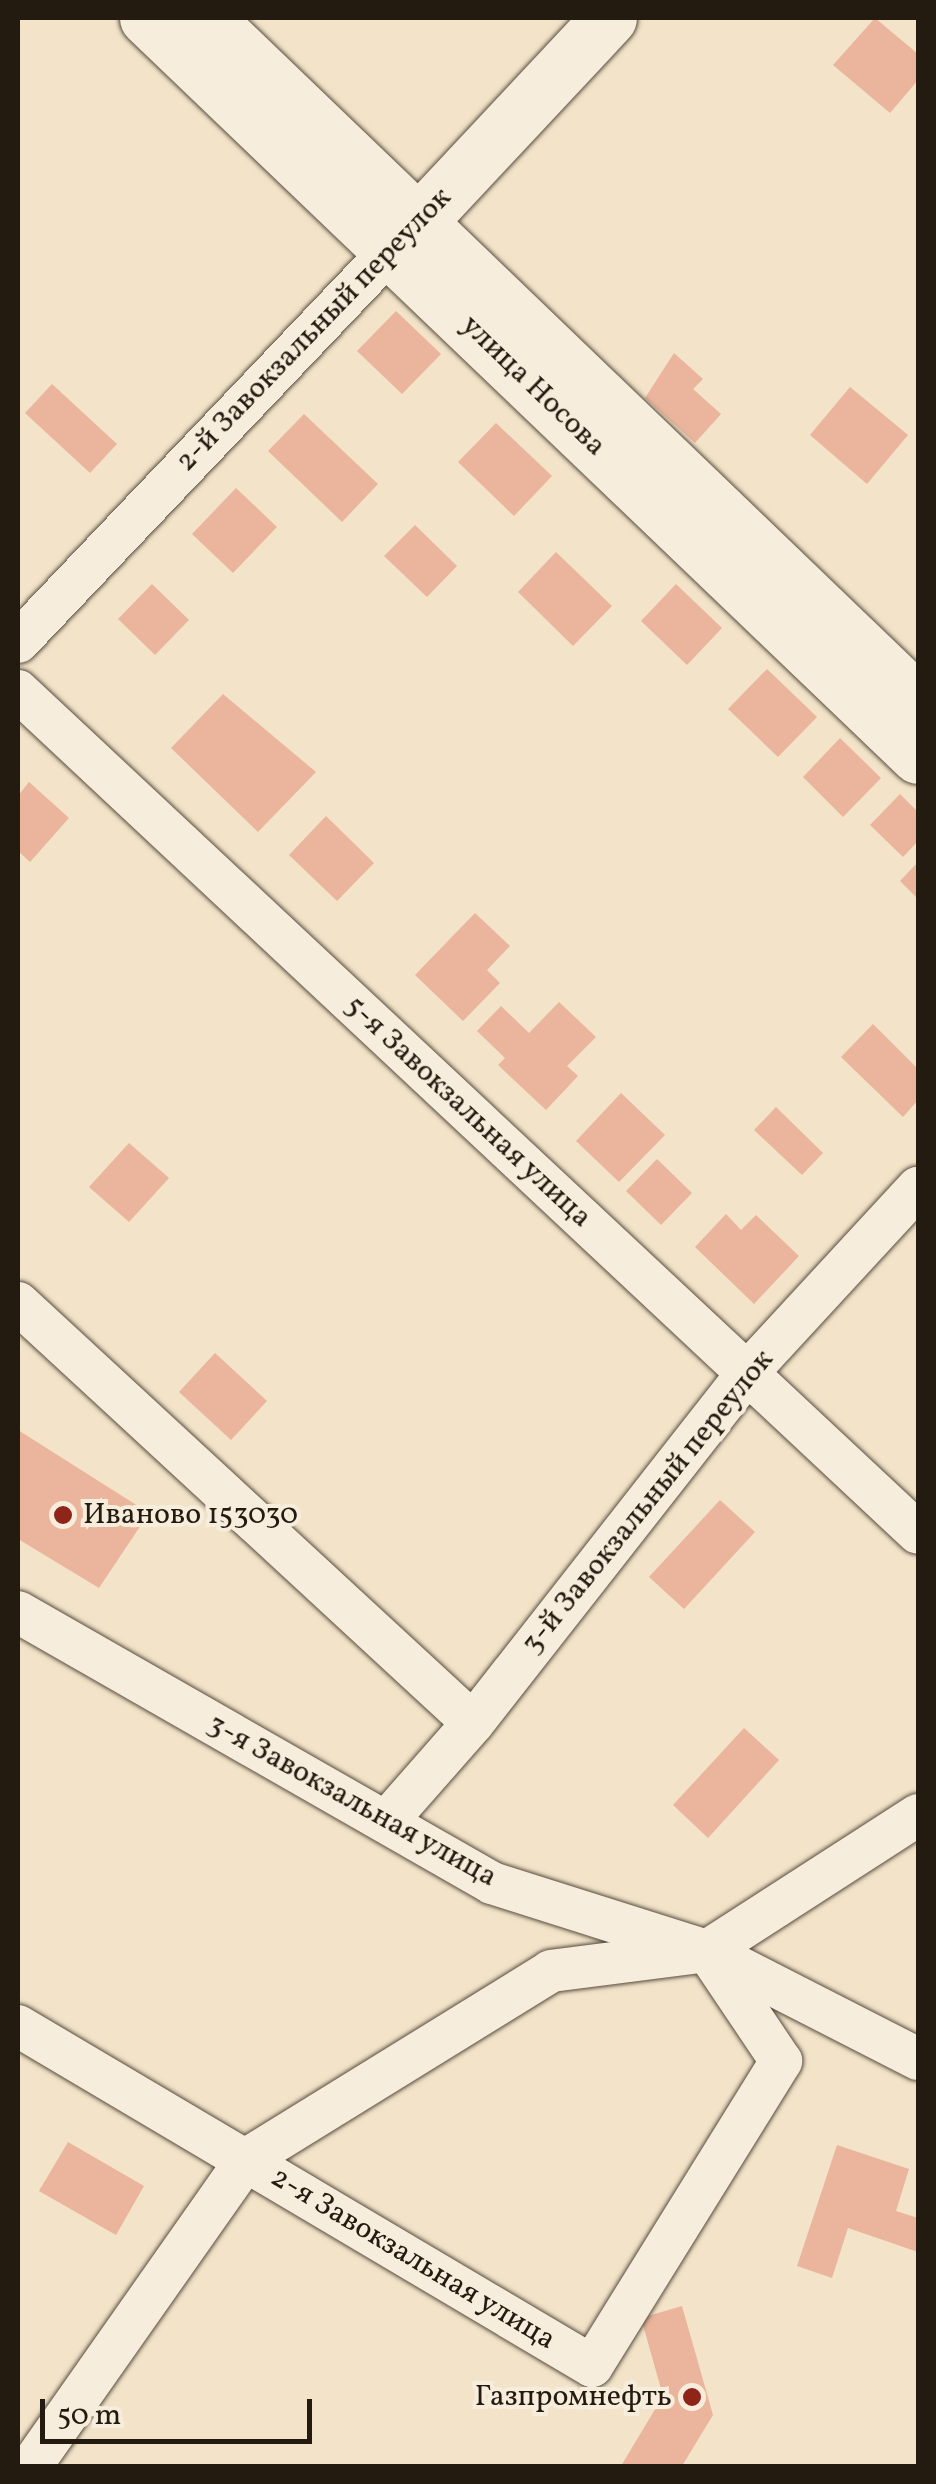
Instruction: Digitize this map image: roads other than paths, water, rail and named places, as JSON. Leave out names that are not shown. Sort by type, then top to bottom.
[{"type":"main road","name":"улица Носова","points":[[147,18],[405,236],[918,702]]},
{"type":"main road","name":"улица Носова","points":[[206,18],[405,236],[918,756]]},
{"type":"main road","name":"2-й Завокзальный переулок","points":[[405,236],[609,18]]},
{"type":"street","name":"2-й Завокзальный переулок","points":[[18,642],[405,236]]},
{"type":"street","name":"5-я Завокзальная улица","points":[[18,691],[918,1533]]},
{"type":"street","name":"3-й Завокзальный переулок","points":[[386,1822],[473,1723],[747,1373],[918,1188]]},
{"type":"street","points":[[18,1303],[473,1723]]},
{"type":"street","name":"3-я Завокзальная улица","points":[[18,1612],[492,1882],[706,1952],[918,2059]]},
{"type":"street","points":[[31,2466],[248,2158],[551,1970],[706,1952],[918,1816]]},
{"type":"street","name":"2-я Завокзальная улица","points":[[18,2026],[248,2158],[592,2366],[780,2061],[706,1952]]},
{"type":"place","name":"Иваново 153030","points":[[63,1515]]},
{"type":"place","name":"Газпромнефть","points":[[692,2397]]}]
